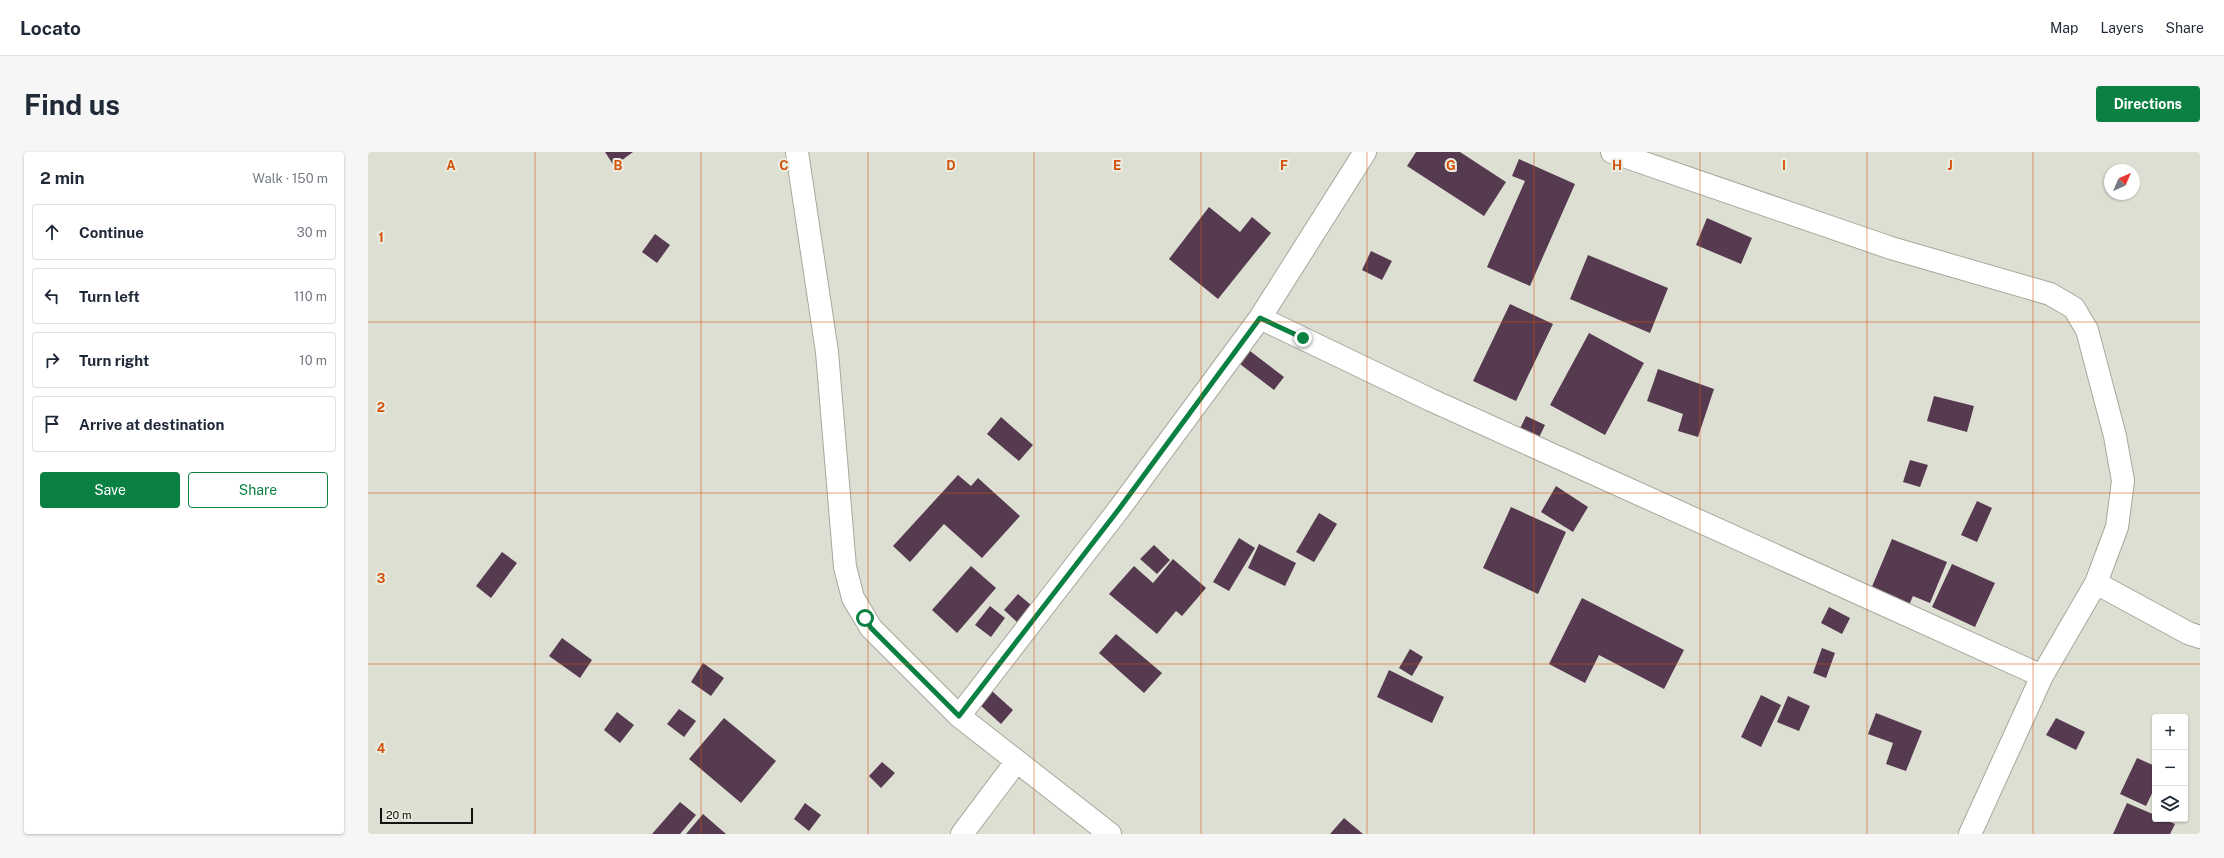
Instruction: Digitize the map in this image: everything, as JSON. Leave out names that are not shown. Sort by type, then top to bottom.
[{"type":"street","points":[[797,152],[827,352],[845,567],[853,598],[871,628],[959,716],[1110,834]]},
{"type":"street","points":[[959,716],[1119,509],[1260,318],[1365,152]]},
{"type":"street","points":[[1612,152],[1891,248],[2050,294],[2074,308],[2087,330],[2116,436],[2123,481],[2117,527],[2096,583],[2042,676],[1970,834]]},
{"type":"street","points":[[1260,318],[1431,400],[2042,676]]},
{"type":"street","points":[[2096,583],[2188,633],[2200,637]]},
{"type":"street","points":[[962,834],[1016,762]]},
{"type":"building","points":[[605,152],[633,152],[614,166]]},
{"type":"building","points":[[1416,152],[1460,152],[1506,182],[1484,216],[1407,166]]},
{"type":"building","points":[[1519,159],[1575,184],[1530,286],[1487,267],[1525,181],[1512,176]]},
{"type":"building","points":[[1209,207],[1240,232],[1252,217],[1271,233],[1218,299],[1169,259]]},
{"type":"building","points":[[1707,218],[1752,238],[1741,264],[1696,245]]},
{"type":"building","points":[[655,234],[670,245],[657,263],[642,252]]},
{"type":"building","points":[[1371,251],[1392,261],[1382,280],[1362,270]]},
{"type":"building","points":[[1588,255],[1668,288],[1650,333],[1570,299]]},
{"type":"building","points":[[1510,304],[1553,324],[1516,401],[1473,381]]},
{"type":"building","points":[[1589,333],[1644,363],[1605,435],[1550,405]]},
{"type":"building","points":[[1250,351],[1284,377],[1274,390],[1240,364]]},
{"type":"building","points":[[1658,369],[1714,389],[1698,437],[1678,431],[1683,414],[1647,401]]},
{"type":"building","points":[[1934,396],[1974,406],[1967,432],[1927,421]]},
{"type":"building","points":[[1526,416],[1545,425],[1536,444],[1517,435]]},
{"type":"building","points":[[1001,417],[1033,445],[1019,461],[987,434]]},
{"type":"building","points":[[1910,460],[1928,465],[1920,487],[1903,482]]},
{"type":"building","points":[[958,475],[971,486],[978,478],[1020,516],[982,558],[944,524],[910,562],[893,546]]},
{"type":"building","points":[[1556,486],[1588,507],[1573,532],[1541,512]]},
{"type":"building","points":[[1977,501],[1992,508],[1977,542],[1961,535]]},
{"type":"building","points":[[1511,507],[1566,532],[1538,594],[1483,568]]},
{"type":"building","points":[[1319,513],[1337,524],[1314,562],[1296,552]]},
{"type":"building","points":[[1239,538],[1255,548],[1229,591],[1213,582]]},
{"type":"building","points":[[1892,539],[1947,562],[1930,603],[1913,596],[1906,612],[1868,596]]},
{"type":"building","points":[[1259,544],[1296,563],[1285,586],[1248,568]]},
{"type":"building","points":[[1154,545],[1170,560],[1157,574],[1140,559]]},
{"type":"building","points":[[502,552],[517,563],[491,598],[476,586]]},
{"type":"building","points":[[1173,559],[1206,588],[1182,616],[1176,611],[1157,634],[1109,594],[1134,566],[1153,583]]},
{"type":"building","points":[[1952,564],[1995,583],[1975,627],[1932,607]]},
{"type":"building","points":[[971,566],[996,588],[957,633],[932,610]]},
{"type":"building","points":[[1018,594],[1031,605],[1017,622],[1004,610]]},
{"type":"building","points":[[1582,598],[1684,650],[1664,689],[1599,655],[1585,683],[1549,664]]},
{"type":"building","points":[[990,606],[1005,618],[991,637],[975,625]]},
{"type":"building","points":[[1829,607],[1850,618],[1842,634],[1821,623]]},
{"type":"building","points":[[1116,634],[1162,673],[1144,693],[1099,653]]},
{"type":"building","points":[[562,638],[592,660],[580,678],[549,656]]},
{"type":"building","points":[[1822,648],[1835,653],[1826,678],[1813,673]]},
{"type":"building","points":[[1410,649],[1423,657],[1412,676],[1399,668]]},
{"type":"building","points":[[703,663],[724,678],[711,696],[691,682]]},
{"type":"building","points":[[1389,670],[1444,697],[1432,723],[1377,697]]},
{"type":"building","points":[[992,691],[1013,710],[1001,724],[980,705]]},
{"type":"building","points":[[1761,695],[1781,705],[1761,747],[1741,737]]},
{"type":"building","points":[[1788,696],[1810,706],[1799,731],[1777,722]]},
{"type":"building","points":[[679,709],[696,721],[684,737],[667,724]]},
{"type":"building","points":[[617,712],[634,725],[620,743],[604,730]]},
{"type":"building","points":[[1876,713],[1922,731],[1906,771],[1886,764],[1893,743],[1868,734]]},
{"type":"building","points":[[724,718],[776,761],[741,803],[689,759]]},
{"type":"building","points":[[2056,718],[2085,732],[2076,750],[2046,735]]},
{"type":"building","points":[[2137,758],[2152,765],[2152,793],[2146,806],[2120,794]]},
{"type":"building","points":[[882,762],[895,773],[881,788],[869,776]]},
{"type":"building","points":[[680,802],[696,815],[680,834],[652,834]]},
{"type":"building","points":[[805,803],[821,815],[809,831],[794,819]]},
{"type":"building","points":[[2127,803],[2152,814],[2152,822],[2171,822],[2175,824],[2170,834],[2113,834]]},
{"type":"building","points":[[703,814],[726,834],[686,834]]},
{"type":"building","points":[[1344,818],[1363,834],[1330,834]]},
{"type":"route","points":[[865,618],[871,628],[959,716],[1119,509],[1260,318],[1303,338]]}]
